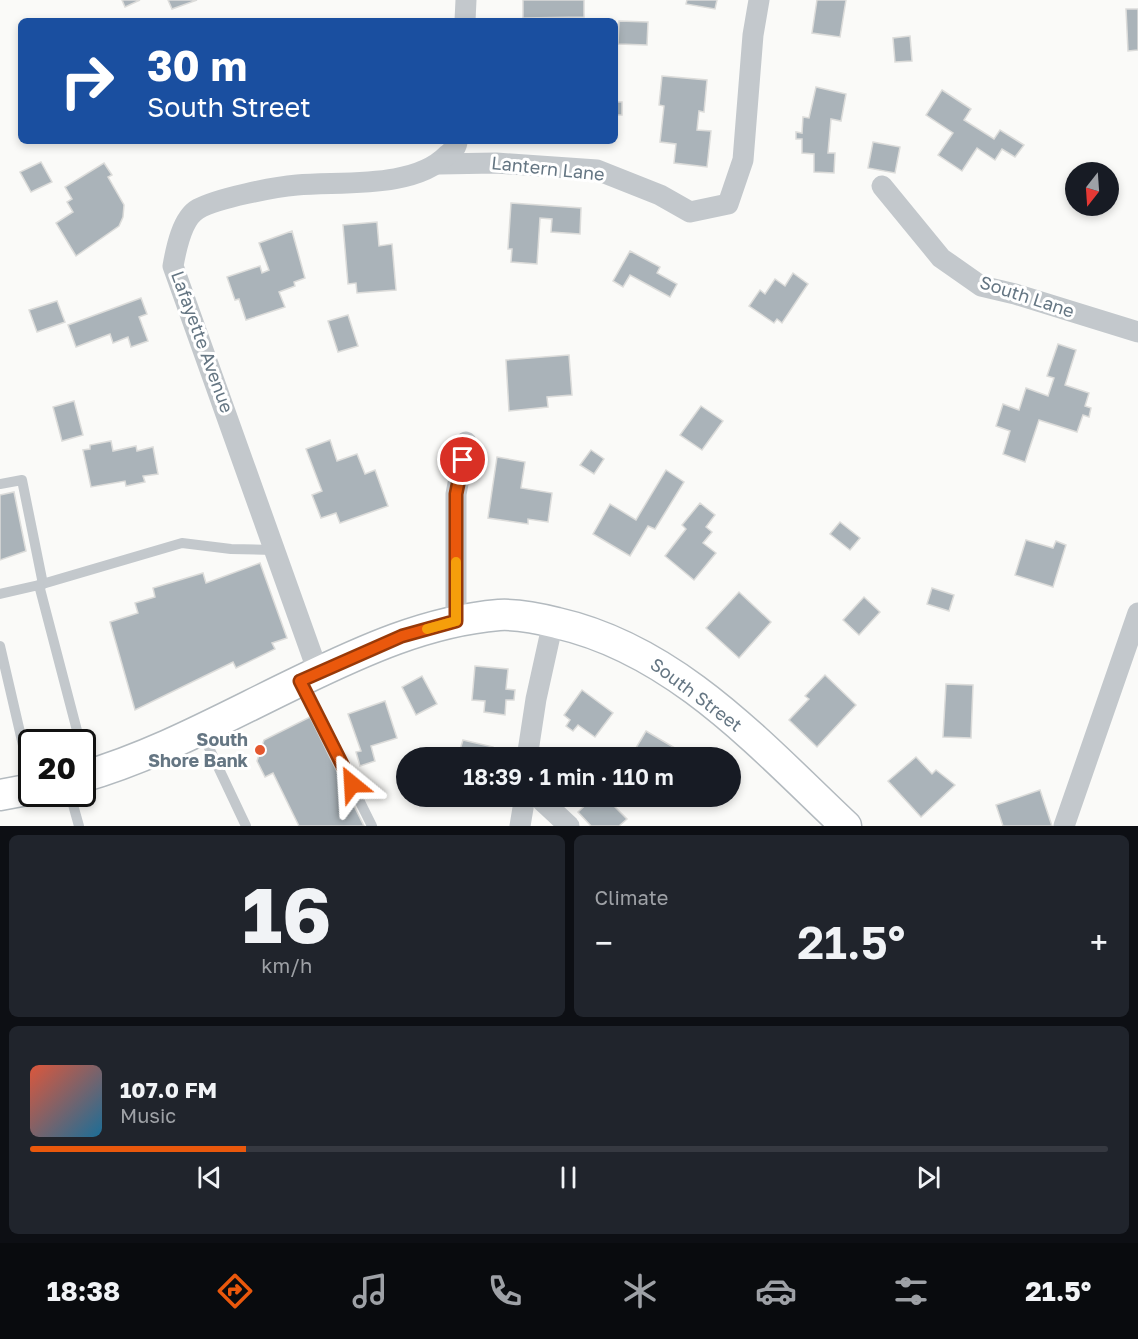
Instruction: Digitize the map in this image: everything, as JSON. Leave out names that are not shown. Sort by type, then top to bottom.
[{"type":"main road","name":"South Street","points":[[96,771],[129,763],[309,676],[402,636],[456,621],[501,615],[554,622],[612,639],[664,666],[734,721],[846,826]]},
{"type":"main road","points":[[0,795],[18,792]]},
{"type":"street","points":[[465,18],[466,0]]},
{"type":"street","name":"Lantern Lane","points":[[439,164],[496,163],[597,171],[660,195],[690,212],[728,204],[743,160],[753,35],[759,0]]},
{"type":"street","points":[[439,164],[457,144]]},
{"type":"street","name":"Lafayette Avenue","points":[[309,676],[274,550],[173,266],[179,236],[197,209],[244,195],[295,185],[392,178],[426,171],[439,164]]},
{"type":"street","name":"South Lane","points":[[882,186],[941,258],[981,286],[1015,294],[1138,332]]},
{"type":"street","points":[[456,621],[456,494],[466,442]]},
{"type":"street","points":[[1064,826],[1138,613]]},
{"type":"street","points":[[529,747],[534,710],[554,622]]},
{"type":"street","points":[[520,826],[523,807]]},
{"type":"street","points":[[549,807],[569,826]]},
{"type":"lane","points":[[0,484],[22,480],[41,585],[77,729]]},
{"type":"lane","points":[[0,594],[41,585],[182,543],[231,549],[274,550]]},
{"type":"lane","points":[[0,646],[19,729]]},
{"type":"lane","points":[[309,676],[372,826]]},
{"type":"lane","points":[[201,729],[246,826]]},
{"type":"lane","points":[[79,826],[80,807]]},
{"type":"building","points":[[122,0],[140,0],[125,7]]},
{"type":"building","points":[[168,0],[197,0],[172,9]]},
{"type":"building","points":[[523,0],[584,0],[584,17],[523,18]]},
{"type":"building","points":[[687,0],[717,0],[715,9],[686,4]]},
{"type":"building","points":[[817,0],[846,0],[840,37],[812,33]]},
{"type":"building","points":[[1126,9],[1138,9],[1138,50],[1128,51]]},
{"type":"building","points":[[619,21],[648,22],[647,45],[618,44]]},
{"type":"building","points":[[910,36],[912,61],[895,62],[893,38]]},
{"type":"building","points":[[662,76],[707,80],[704,112],[699,111],[697,130],[711,131],[707,167],[674,163],[676,144],[660,142],[664,106],[659,105]]},
{"type":"building","points":[[816,87],[846,94],[841,121],[831,119],[828,153],[835,153],[834,173],[814,172],[814,154],[802,153],[802,139],[796,139],[796,132],[802,133],[803,117],[809,118]]},
{"type":"building","points":[[942,90],[971,109],[964,120],[994,139],[1000,130],[1024,145],[1015,157],[1002,149],[995,160],[977,148],[962,171],[938,155],[953,133],[926,115]]},
{"type":"building","points":[[618,102],[622,102],[622,115],[618,115]]},
{"type":"building","points":[[873,142],[900,147],[895,173],[868,168]]},
{"type":"building","points":[[41,162],[52,182],[31,192],[20,172]]},
{"type":"building","points":[[104,163],[112,175],[108,177],[124,205],[123,217],[119,226],[76,256],[56,223],[73,212],[67,202],[72,199],[65,187]]},
{"type":"building","points":[[511,203],[581,208],[580,234],[551,232],[552,219],[540,218],[537,264],[511,262],[512,249],[508,249]]},
{"type":"building","points":[[377,222],[379,246],[392,244],[396,290],[357,293],[356,283],[348,284],[343,225]]},
{"type":"building","points":[[292,231],[305,278],[294,282],[295,286],[279,292],[285,307],[246,320],[239,299],[235,300],[227,277],[260,266],[262,273],[269,270],[259,243]]},
{"type":"building","points":[[630,251],[660,267],[657,273],[677,284],[670,297],[630,275],[623,287],[613,281]]},
{"type":"building","points":[[793,273],[808,284],[782,323],[777,319],[774,323],[749,306],[760,290],[765,294],[775,279],[785,286]]},
{"type":"building","points":[[141,298],[147,314],[139,317],[148,341],[131,347],[128,337],[113,343],[110,334],[76,347],[68,325]]},
{"type":"building","points":[[57,301],[65,322],[37,332],[29,310]]},
{"type":"building","points":[[348,315],[358,346],[338,352],[328,321]]},
{"type":"building","points":[[1058,344],[1076,350],[1065,385],[1089,393],[1085,406],[1091,408],[1089,417],[1083,415],[1077,432],[1039,420],[1025,462],[1003,454],[1010,431],[996,426],[1003,404],[1019,410],[1026,388],[1048,396],[1054,378],[1047,376]]},
{"type":"building","points":[[569,355],[572,395],[547,397],[548,407],[509,411],[506,360]]},
{"type":"building","points":[[74,401],[83,435],[62,441],[53,407]]},
{"type":"building","points":[[701,406],[723,421],[702,450],[680,435]]},
{"type":"building","points":[[330,440],[337,461],[357,454],[365,474],[375,470],[388,506],[340,523],[336,513],[321,518],[312,495],[322,491],[306,449]]},
{"type":"building","points":[[111,441],[113,451],[136,446],[137,451],[153,447],[158,474],[143,476],[145,482],[126,486],[125,481],[91,487],[83,450],[90,449],[90,445]]},
{"type":"building","points":[[591,450],[604,459],[594,474],[580,465]]},
{"type":"building","points":[[497,457],[525,462],[521,488],[552,493],[548,522],[528,519],[528,524],[488,518]]},
{"type":"building","points":[[666,470],[684,482],[655,529],[648,526],[630,556],[593,534],[610,504],[636,520]]},
{"type":"building","points":[[14,492],[26,551],[0,560],[0,495]]},
{"type":"building","points":[[700,503],[715,515],[706,527],[712,532],[703,543],[716,553],[694,580],[665,556],[686,529],[682,525]]},
{"type":"building","points":[[840,522],[860,538],[850,550],[830,534]]},
{"type":"building","points":[[1026,540],[1053,548],[1056,541],[1066,545],[1053,587],[1015,575]]},
{"type":"building","points":[[260,563],[287,638],[272,643],[275,649],[236,668],[233,662],[135,710],[110,622],[138,613],[135,603],[155,597],[153,588],[203,573],[206,583]]},
{"type":"building","points":[[932,588],[954,595],[949,611],[927,604]]},
{"type":"building","points":[[739,592],[771,622],[739,658],[706,628]]},
{"type":"building","points":[[864,597],[880,612],[859,635],[843,620]]},
{"type":"building","points":[[475,666],[508,669],[506,689],[515,690],[514,700],[506,700],[505,715],[484,712],[485,701],[472,700]]},
{"type":"building","points":[[825,675],[856,705],[817,747],[789,720],[809,699],[805,696]]},
{"type":"building","points":[[422,676],[437,704],[416,715],[402,687]]},
{"type":"building","points":[[946,684],[973,685],[971,738],[943,737]]},
{"type":"building","points":[[582,690],[613,713],[595,737],[578,725],[573,731],[566,726],[570,720],[564,715]]},
{"type":"building","points":[[385,701],[397,738],[371,746],[375,761],[360,766],[356,752],[361,751],[348,714]]},
{"type":"building","points":[[310,717],[364,826],[299,826],[273,773],[265,777],[257,761],[264,740]]},
{"type":"building","points":[[646,731],[673,747],[637,747]]},
{"type":"building","points":[[463,740],[493,747],[461,747]]},
{"type":"building","points":[[916,757],[932,774],[936,770],[955,785],[921,817],[888,781]]},
{"type":"building","points":[[1040,790],[1052,826],[1003,826],[996,805]]},
{"type":"building","points":[[583,807],[615,807],[627,819],[619,826],[591,826],[578,812]]},
{"type":"slow traffic","points":[[427,629],[456,621],[456,562]]},
{"type":"place","name":"South Shore Bank","points":[[260,750]]},
{"type":"route","points":[[352,784],[300,681],[402,636],[456,621],[456,494],[463,460]]}]
